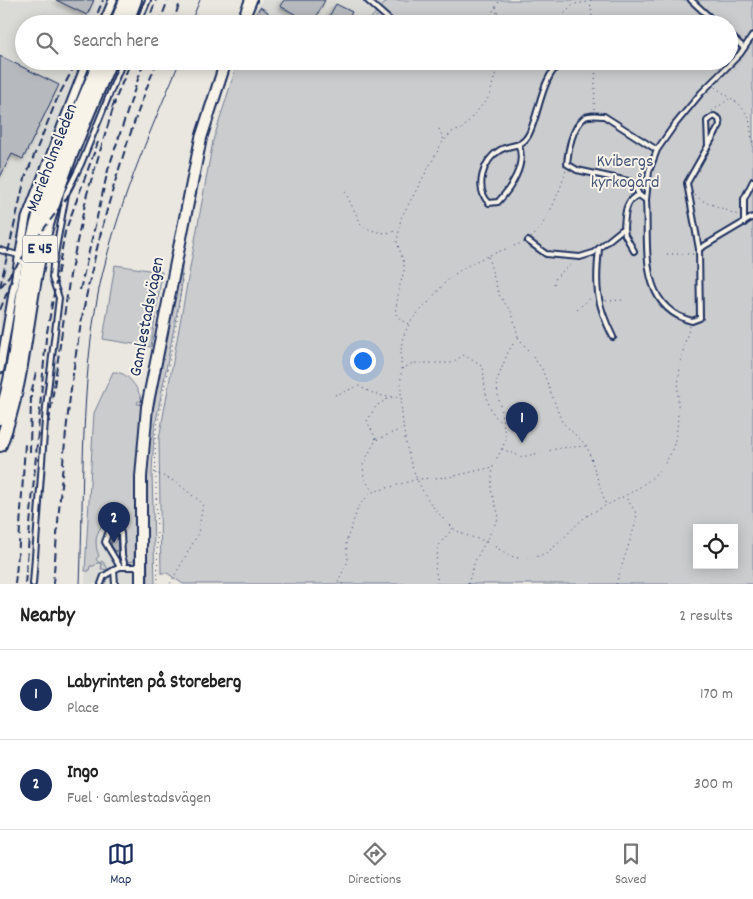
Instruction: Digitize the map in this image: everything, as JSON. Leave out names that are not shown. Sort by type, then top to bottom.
[{"type":"highway","points":[[120,15],[126,0]]},
{"type":"highway","points":[[130,15],[136,0]]},
{"type":"highway","name":"Marieholmsleden","points":[[0,418],[8,387],[35,232],[52,180],[96,70]]},
{"type":"highway","name":"Marieholmsleden","points":[[0,445],[18,388],[34,281],[47,224],[64,174],[106,70]]},
{"type":"street","points":[[107,15],[113,0]]},
{"type":"street","points":[[245,15],[251,0]]},
{"type":"street","points":[[0,369],[18,255],[31,202],[84,70]]},
{"type":"street","name":"Gamlestadsvägen","points":[[141,584],[141,453],[147,407],[199,147],[223,70]]},
{"type":"lane","points":[[142,15],[148,0]]},
{"type":"lane","points":[[367,0],[384,15]]},
{"type":"lane","points":[[691,0],[707,15]]},
{"type":"lane","points":[[738,54],[753,35]]},
{"type":"lane","points":[[738,42],[744,48]]},
{"type":"lane","points":[[33,584],[46,407],[59,298],[52,278],[53,265],[66,194],[81,164],[119,70]]},
{"type":"lane","points":[[519,146],[522,153],[514,179],[498,202],[489,203],[482,196],[481,186],[488,164],[499,151],[519,146],[528,135],[547,82],[556,70]]},
{"type":"lane","points":[[708,146],[706,128],[711,116],[719,119],[720,125],[687,183],[699,249],[700,318],[692,321],[673,314],[661,302],[651,286],[646,200],[649,171],[657,150],[673,127],[723,70]]},
{"type":"lane","points":[[646,200],[639,195],[633,182],[577,170],[567,164],[568,152],[577,127],[585,117],[594,115],[604,116],[657,150]]},
{"type":"lane","points":[[744,223],[744,199],[753,181]]},
{"type":"lane","points":[[634,251],[625,235],[624,228],[629,202],[639,195]]},
{"type":"lane","points":[[699,249],[753,217]]},
{"type":"lane","points":[[528,241],[546,254],[576,257],[593,253],[624,228]]},
{"type":"lane","points":[[599,249],[595,282],[597,296],[613,337]]},
{"type":"lane","points":[[0,250],[18,255]]},
{"type":"lane","points":[[115,529],[120,530],[121,533],[123,567],[106,542],[109,531],[115,529]]},
{"type":"lane","points":[[102,584],[104,576],[114,570],[123,567],[141,567]]},
{"type":"lane","points":[[114,570],[115,584]]},
{"type":"path","points":[[491,15],[500,0]]},
{"type":"path","points":[[563,15],[574,4],[590,1],[592,15]]},
{"type":"path","points":[[496,7],[497,15]]},
{"type":"path","points":[[409,324],[401,320],[395,313],[404,271],[404,263],[397,242],[400,218],[414,190],[444,141],[452,132],[462,129],[489,97],[496,70]]},
{"type":"path","points":[[594,115],[596,70]]},
{"type":"path","points":[[716,88],[738,104],[749,117],[753,147]]},
{"type":"path","points":[[711,116],[714,108],[730,99]]},
{"type":"path","points":[[439,129],[444,141]]},
{"type":"path","points":[[567,164],[564,182],[537,233],[528,241],[458,271],[449,278],[409,324],[400,346],[402,429],[403,439],[426,497],[453,528],[467,537],[486,542],[507,556],[518,559],[546,554],[588,516],[626,497],[649,480],[665,463],[674,443],[680,410],[679,372],[687,334],[692,321]]},
{"type":"path","points":[[688,190],[701,200],[738,215]]},
{"type":"path","points":[[344,192],[362,226],[378,232],[391,234],[398,230]]},
{"type":"path","points":[[667,254],[694,254]]},
{"type":"path","points":[[487,257],[499,295],[512,313],[518,336],[542,369],[562,422],[587,446],[606,506]]},
{"type":"path","points":[[554,284],[556,277],[574,262],[576,257]]},
{"type":"path","points":[[158,584],[154,472],[158,412],[177,320],[184,267]]},
{"type":"path","points":[[577,309],[597,296]]},
{"type":"path","points":[[598,302],[623,300]]},
{"type":"path","points":[[468,584],[475,562],[498,517],[491,490],[493,466],[506,440],[496,383],[508,352],[518,336]]},
{"type":"path","points":[[401,370],[413,363],[451,363],[464,355],[483,367],[486,401],[496,419],[504,424]]},
{"type":"path","points":[[335,395],[359,386],[376,395],[391,398],[400,397]]},
{"type":"path","points":[[376,440],[367,421],[376,406],[391,398]]},
{"type":"path","points":[[373,492],[364,478],[363,464],[376,440],[402,429]]},
{"type":"path","points":[[502,449],[522,456],[560,448],[587,446]]},
{"type":"path","points":[[343,584],[338,581],[348,561],[346,542],[359,505],[373,492],[418,479],[450,477],[493,466]]},
{"type":"path","points":[[154,472],[176,482],[203,504],[198,534],[170,584]]},
{"type":"path","points":[[616,584],[637,519],[635,510],[626,497]]},
{"type":"path","points":[[438,584],[435,568],[439,545],[453,528]]},
{"type":"shaded area","points":[[0,0],[111,0],[105,15],[15,15],[15,70],[82,70],[24,218],[0,359]]},
{"type":"shaded area","points":[[262,0],[388,0],[374,15],[254,15]]},
{"type":"shaded area","points":[[88,518],[135,520],[134,584],[85,584]]},
{"type":"green space","name":"Kvibergs kyrkogård","points":[[388,0],[753,0],[753,584],[183,584],[167,573],[161,573],[159,439],[213,141],[235,70],[738,70],[738,15],[374,15]]},
{"type":"green space","points":[[115,265],[162,272],[151,347],[103,339]]},
{"type":"green space","points":[[182,266],[181,291],[154,432],[152,473],[155,584],[148,584],[146,457],[151,406]]},
{"type":"green space","points":[[113,372],[118,372],[132,381],[142,401],[138,401],[137,404],[142,404],[137,456],[134,561],[129,562],[124,557],[123,524],[104,523],[97,535],[96,543],[99,556],[96,559],[99,563],[90,566],[89,571],[85,571],[94,413]]},
{"type":"green space","points":[[102,561],[109,570],[101,569],[102,564],[99,563]]},
{"type":"building","points":[[56,0],[94,0],[87,15]]},
{"type":"building","points":[[284,0],[325,0],[318,15],[296,15],[280,6]]},
{"type":"building","points":[[336,4],[352,12],[350,15],[330,15]]},
{"type":"building","points":[[260,7],[268,12],[266,15],[256,15]]},
{"type":"building","points":[[0,56],[15,63],[15,70],[28,70],[59,85],[23,159],[12,154],[0,177]]},
{"type":"building","points":[[112,534],[117,534],[118,551],[115,551],[111,545]]},
{"type":"tram line","points":[[194,15],[200,0]]},
{"type":"tram line","points":[[80,584],[86,399],[93,325],[99,289],[114,231],[124,202],[176,70]]},
{"type":"railway","points":[[97,15],[103,0]]},
{"type":"railway","points":[[150,15],[156,0]]},
{"type":"railway","points":[[162,15],[168,0]]},
{"type":"railway","points":[[175,15],[181,0]]},
{"type":"railway","points":[[0,287],[25,178],[57,99],[72,70]]},
{"type":"railway","points":[[112,108],[127,70]]},
{"type":"railway","points":[[80,290],[108,170],[141,70]]},
{"type":"railway","points":[[53,584],[63,459],[79,335],[101,230],[132,128],[153,70]]},
{"type":"railway","points":[[49,422],[70,275],[87,194],[115,102]]},
{"type":"railway","points":[[25,584],[46,338],[65,232],[98,142]]},
{"type":"railway","points":[[0,288],[66,199],[78,178]]},
{"type":"railway","points":[[0,310],[12,280]]},
{"type":"railway","points":[[30,452],[31,394],[36,372]]},
{"type":"railway","points":[[15,584],[25,444]]},
{"type":"place","name":"Labyrinten på Storeberg","points":[[522,443]]},
{"type":"place","name":"Ingo","points":[[114,543]]}]
